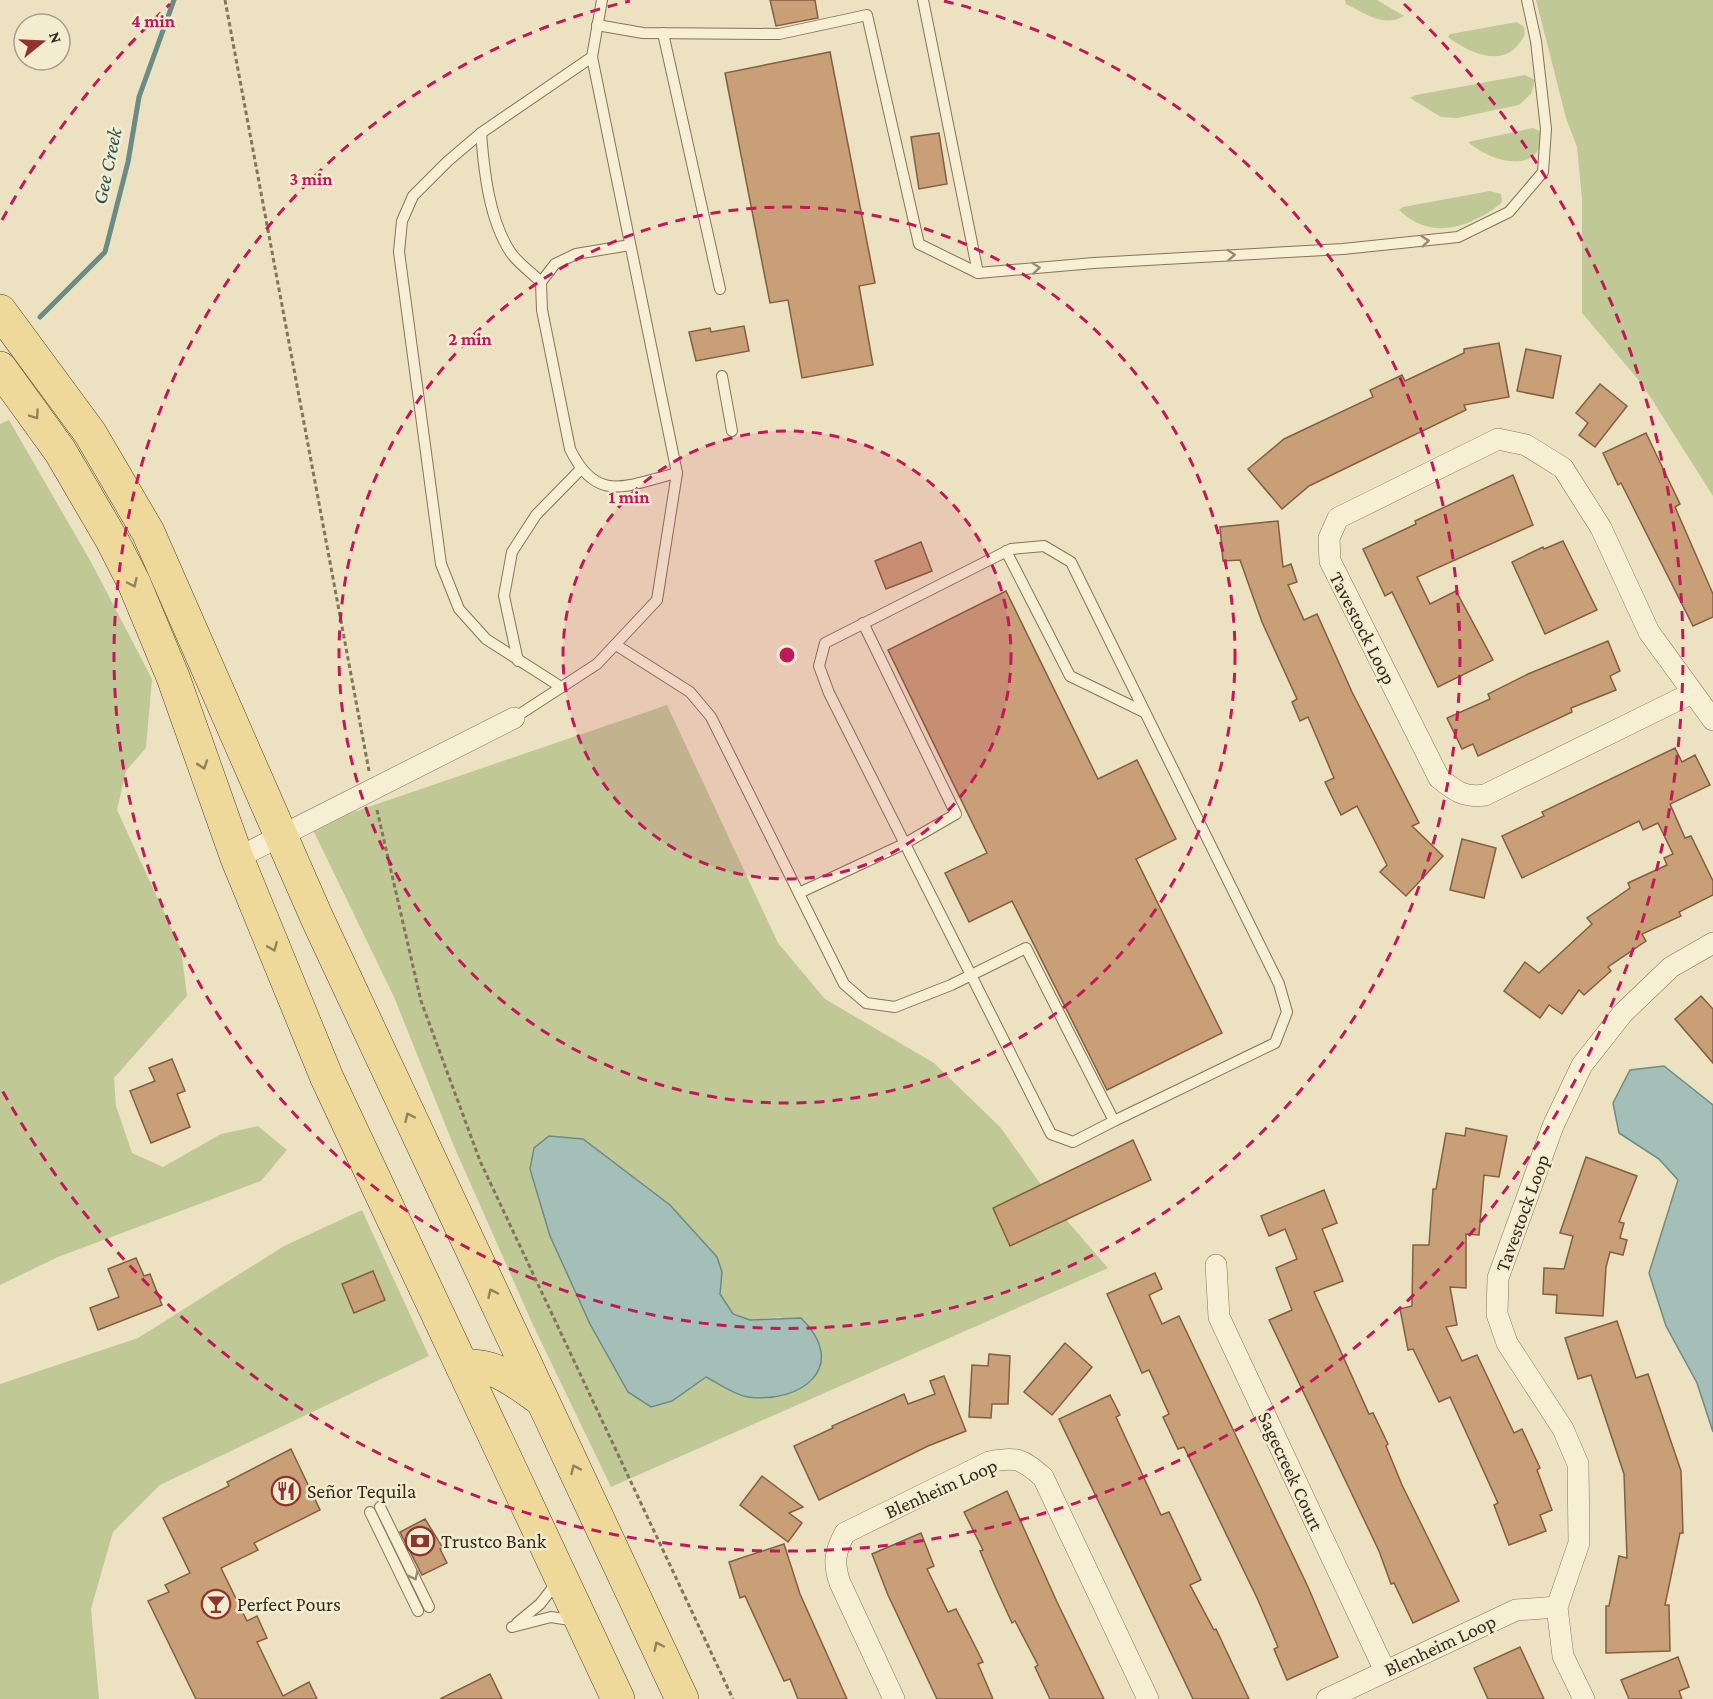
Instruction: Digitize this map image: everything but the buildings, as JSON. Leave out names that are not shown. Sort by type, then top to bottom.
[{"type":"main road","points":[[0,311],[90,433],[148,532],[174,586],[280,834],[404,1107],[682,1699]]},
{"type":"main road","points":[[0,368],[60,451],[134,583],[173,677],[237,858],[327,1078],[618,1699]]},
{"type":"main road","points":[[462,1366],[483,1365],[500,1372],[542,1400]]},
{"type":"street","name":"Tavestock Loop","points":[[1692,693],[1485,795],[1470,797],[1456,792],[1439,778],[1330,561],[1329,538],[1338,518],[1498,439],[1526,445],[1563,468],[1601,528],[1649,632],[1713,720]]},
{"type":"street","points":[[237,858],[280,834],[514,718]]},
{"type":"street","name":"Tavestock Loop","points":[[1584,1699],[1563,1656],[1557,1607],[1579,1543],[1578,1464],[1563,1429],[1507,1343],[1497,1314],[1498,1278],[1553,1126],[1582,1065],[1623,1013],[1671,967],[1713,943]]},
{"type":"street","name":"Sagecreek Court","points":[[1216,1265],[1219,1317],[1385,1671]]},
{"type":"street","name":"Blenheim Loop","points":[[894,1699],[840,1583],[834,1565],[838,1545],[845,1533],[989,1462],[1022,1459],[1043,1477],[1148,1699]]},
{"type":"street","name":"Blenheim Loop","points":[[1327,1699],[1516,1610],[1557,1607]]},
{"type":"lane","points":[[514,718],[597,664],[657,600],[676,473],[592,57],[602,0]]},
{"type":"lane","points":[[923,0],[978,273]]},
{"type":"lane","points":[[597,25],[643,33],[779,34],[867,15],[919,244],[978,273],[1094,262],[1343,249],[1458,237],[1509,212],[1543,172],[1546,122],[1536,41],[1527,0]]},
{"type":"lane","points":[[663,33],[720,289]]},
{"type":"lane","points":[[561,687],[486,639],[459,609],[441,564],[399,252],[402,221],[413,196],[481,133],[592,57]]},
{"type":"lane","points":[[481,133],[483,159],[498,225],[512,254],[541,282]]},
{"type":"lane","points":[[630,245],[576,254],[555,264],[541,282],[542,310],[570,449],[580,470],[599,485],[623,486],[676,473]]},
{"type":"lane","points":[[722,376],[732,431]]},
{"type":"lane","points":[[518,661],[504,596],[512,552],[536,515],[580,470]]},
{"type":"lane","points":[[1044,546],[1071,562],[1279,984],[1287,1012],[1275,1043],[1072,1142],[1051,1134],[829,693],[819,666],[825,643],[1006,551],[1044,546]]},
{"type":"lane","points":[[1006,551],[1070,676],[1144,712]]},
{"type":"lane","points":[[799,893],[904,844],[956,814],[863,623]]},
{"type":"lane","points":[[616,645],[690,692],[711,717],[844,984],[866,1003],[895,1007],[970,976],[1026,948],[1114,1121]]},
{"type":"lane","points":[[375,1510],[424,1609]]},
{"type":"lane","points":[[560,1576],[540,1604],[512,1627],[551,1617],[582,1622]]},
{"type":"path","points":[[225,0],[369,771]]},
{"type":"path","points":[[377,807],[421,1001],[480,1161],[733,1699]]},
{"type":"green space","points":[[1345,0],[1377,0],[1404,16],[1389,20],[1374,18],[1346,4]]},
{"type":"green space","points":[[1536,0],[1713,0],[1713,496],[1642,384],[1582,313],[1582,199],[1577,147],[1566,118]]},
{"type":"green space","points":[[1517,22],[1524,27],[1524,37],[1510,52],[1502,55],[1492,56],[1473,52],[1448,37],[1450,34]]},
{"type":"green space","points":[[1525,75],[1535,80],[1531,94],[1519,105],[1457,118],[1441,117],[1410,98],[1416,95]]},
{"type":"green space","points":[[1533,128],[1542,132],[1540,146],[1533,156],[1524,160],[1513,161],[1488,155],[1468,142]]},
{"type":"green space","points":[[1490,191],[1501,194],[1502,202],[1499,205],[1474,220],[1449,228],[1423,225],[1399,210],[1403,207]]},
{"type":"green space","points":[[9,420],[91,562],[152,679],[146,748],[126,771],[117,810],[181,949],[187,996],[114,1078],[116,1106],[132,1153],[163,1167],[221,1134],[258,1126],[287,1150],[261,1181],[58,1257],[0,1285],[0,424]]},
{"type":"green space","points":[[667,705],[778,943],[825,999],[934,1063],[1001,1128],[1063,1216],[1108,1268],[611,1487],[533,1325],[453,1144],[394,997],[313,830],[339,817]],"holes":[[[583,1139],[670,1205],[717,1257],[722,1272],[720,1294],[733,1314],[750,1320],[781,1317],[746,1397],[706,1377],[628,1392],[590,1324],[550,1235],[530,1169]]]},
{"type":"green space","points":[[362,1210],[429,1356],[160,1485],[113,1532],[91,1609],[99,1699],[0,1699],[0,1384],[138,1338],[284,1246]]},
{"type":"water","points":[[1664,1066],[1713,1105],[1713,1432],[1697,1383],[1666,1326],[1649,1273],[1678,1180],[1659,1159],[1619,1133],[1613,1103],[1630,1070]]},
{"type":"water","points":[[549,1136],[583,1139],[670,1205],[717,1257],[722,1272],[720,1294],[733,1314],[750,1320],[801,1318],[815,1335],[821,1352],[820,1366],[813,1378],[801,1388],[768,1398],[743,1396],[706,1377],[672,1401],[651,1407],[628,1392],[590,1324],[550,1236],[530,1169],[534,1148]]},
{"type":"waterway","name":"Gee Creek","points":[[40,317],[105,252],[128,162],[139,97],[174,0]]},
{"type":"place","name":"Señor Tequila","points":[[286,1491]]},
{"type":"place","name":"Trustco Bank","points":[[420,1541]]},
{"type":"place","name":"Perfect Pours","points":[[216,1604]]}]
